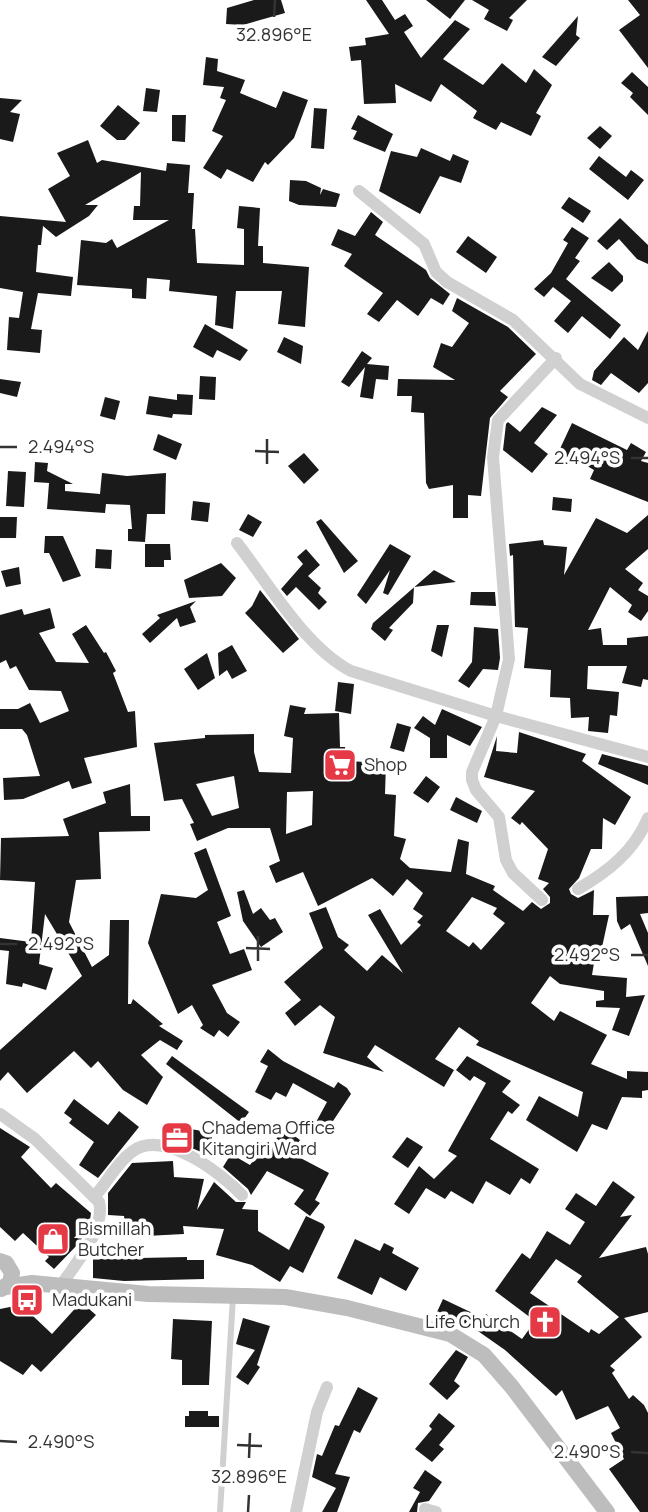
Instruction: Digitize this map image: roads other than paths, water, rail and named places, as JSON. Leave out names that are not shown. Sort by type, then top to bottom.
[{"type":"street","points":[[359,191],[424,244],[436,272],[447,282],[513,320],[556,358],[580,384],[648,418]]},
{"type":"street","points":[[542,900],[513,873],[506,860],[499,817],[476,790],[472,772],[496,716],[509,659],[510,640],[495,494],[494,432],[498,420],[556,358]]},
{"type":"street","points":[[237,543],[310,638],[337,664],[351,671],[496,716],[648,757]]},
{"type":"street","points":[[578,889],[603,874],[625,855],[648,818]]},
{"type":"street","points":[[0,1114],[35,1139],[94,1196],[101,1210],[97,1226],[60,1287]]},
{"type":"street","points":[[94,1196],[131,1152],[146,1146],[159,1146],[205,1164],[242,1195]]},
{"type":"street","points":[[3,1272],[32,1283],[60,1287],[148,1294],[285,1297],[346,1308],[450,1334],[484,1356],[512,1387],[607,1512]]},
{"type":"street","points":[[296,1512],[317,1412],[327,1387]]},
{"type":"lane","points":[[220,1512],[233,1294]]},
{"type":"place","name":"Shop","points":[[340,765]]},
{"type":"place","name":"Chadema Office Kitangiri Ward","points":[[177,1138]]},
{"type":"place","name":"Bismillah Butcher","points":[[53,1239]]},
{"type":"place","name":"Madukani","points":[[27,1300]]},
{"type":"place","name":"Life Church","points":[[545,1322]]}]
